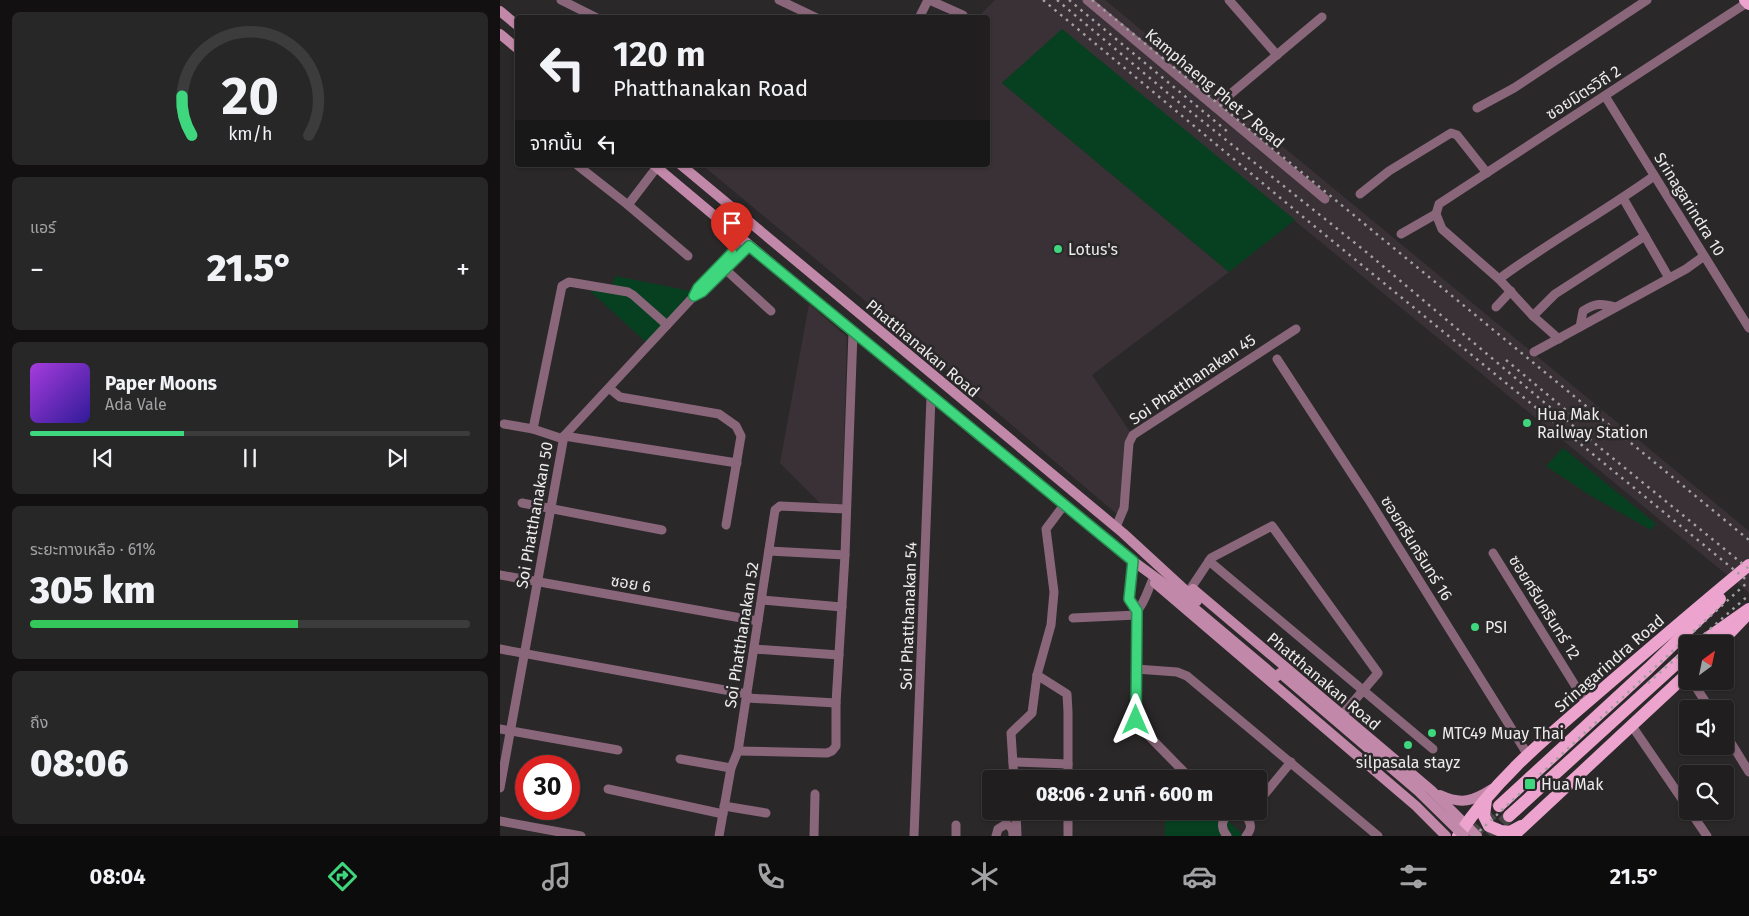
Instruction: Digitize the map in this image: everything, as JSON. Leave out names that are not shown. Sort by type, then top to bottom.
[{"type":"main road","points":[[500,11],[515,24]]},
{"type":"main road","points":[[500,34],[515,46]]},
{"type":"main road","name":"Phatthanakan Road","points":[[657,167],[746,244],[931,397],[1133,561],[1174,591],[1278,675],[1425,798],[1465,830],[1478,836]]},
{"type":"main road","name":"Phatthanakan Road","points":[[683,167],[1147,554],[1191,588],[1431,790],[1465,830]]},
{"type":"main road","name":"Phatthanakan Road","points":[[1147,554],[1179,586],[1457,836]]},
{"type":"main road","name":"Phatthanakan Road","points":[[1133,561],[1152,581],[1376,772],[1446,836]]},
{"type":"main road","name":"Srinagarindra Road","points":[[1457,836],[1465,830],[1492,790],[1528,755],[1586,703],[1749,566]]},
{"type":"main road","points":[[1499,806],[1650,668],[1714,603],[1749,572]]},
{"type":"main road","points":[[1710,635],[1749,609]]},
{"type":"main road","points":[[1728,635],[1749,613]]},
{"type":"main road","points":[[1509,816],[1679,661]]},
{"type":"main road","points":[[1513,836],[1679,684]]},
{"type":"main road","points":[[1376,772],[1383,770],[1389,763],[1388,754]]},
{"type":"main road","points":[[1431,790],[1451,800],[1466,801],[1492,790]]},
{"type":"main road","points":[[1492,790],[1484,804],[1484,816],[1490,826],[1501,831],[1510,832],[1526,824]]},
{"type":"street","points":[[561,0],[591,15]]},
{"type":"street","points":[[779,0],[810,15]]},
{"type":"street","points":[[920,15],[928,0],[963,15]]},
{"type":"street","name":"Kamphaeng Phet 7 Road","points":[[1086,0],[1325,199]]},
{"type":"street","points":[[1229,0],[1277,55]]},
{"type":"street","points":[[1477,108],[1514,88],[1647,0]]},
{"type":"street","name":"ซอยมิตรวิถี 2","points":[[1401,234],[1437,211],[1439,204],[1747,2]]},
{"type":"street","points":[[1215,107],[1322,17]]},
{"type":"street","name":"Srinagarindra 10","points":[[1605,96],[1749,328]]},
{"type":"street","points":[[1360,194],[1389,171],[1451,132],[1457,135],[1487,174]]},
{"type":"street","points":[[580,167],[688,256]]},
{"type":"street","points":[[628,205],[655,167]]},
{"type":"street","points":[[1499,279],[1654,176]]},
{"type":"street","points":[[1623,198],[1669,278]]},
{"type":"street","points":[[1437,211],[1442,229],[1499,279],[1534,316],[1559,338]]},
{"type":"street","points":[[1534,316],[1545,302],[1555,294],[1645,236]]},
{"type":"street","name":"Soi Phatthanakan 50","points":[[694,296],[702,292],[726,270],[746,244]]},
{"type":"street","name":"Soi Phatthanakan 50","points":[[500,788],[564,437],[694,296],[698,288],[746,244]]},
{"type":"street","points":[[1534,352],[1669,278],[1704,256]]},
{"type":"street","points":[[726,270],[771,311]]},
{"type":"street","points":[[534,429],[562,286],[569,282],[628,292],[634,295],[667,325]]},
{"type":"street","points":[[1496,307],[1511,291]]},
{"type":"street","points":[[1580,327],[1584,311],[1592,305],[1602,303],[1615,308]]},
{"type":"street","name":"Soi Phatthanakan 45","points":[[1116,528],[1124,508],[1129,442],[1133,435],[1296,328]]},
{"type":"street","points":[[738,751],[827,753],[836,746],[836,703],[845,555],[853,332]]},
{"type":"street","name":"ซอยศรีนครินทร์ 16","points":[[1277,359],[1369,500],[1528,755]]},
{"type":"street","points":[[609,388],[620,396],[719,414],[736,426],[741,436],[726,525]]},
{"type":"street","name":"Soi Phatthanakan 54","points":[[914,836],[931,397]]},
{"type":"street","points":[[504,424],[564,437],[737,463]]},
{"type":"street","points":[[522,502],[662,530]]},
{"type":"street","points":[[1013,770],[1011,733],[1032,713],[1037,675],[1051,625],[1054,592],[1046,529],[1064,505]]},
{"type":"street","name":"Soi Phatthanakan 52","points":[[719,836],[731,768],[738,751],[776,510],[778,506],[846,508]]},
{"type":"street","points":[[1191,588],[1212,558],[1272,526],[1378,673],[1342,716]]},
{"type":"street","points":[[769,551],[845,555]]},
{"type":"street","name":"ซอยศรีนครินทร์ 12","points":[[1493,553],[1586,703]]},
{"type":"street","points":[[1133,561],[1129,599],[1137,613],[1136,724],[1182,770]]},
{"type":"street","points":[[1209,561],[1433,749]]},
{"type":"street","name":"ซอย 6","points":[[500,575],[758,621]]},
{"type":"street","points":[[1137,613],[1144,603],[1146,593],[1152,581]]},
{"type":"street","points":[[762,600],[842,607]]},
{"type":"street","points":[[1073,618],[1137,613]]},
{"type":"street","points":[[754,648],[839,655]]},
{"type":"street","points":[[500,649],[747,696],[836,703]]},
{"type":"street","points":[[1136,668],[1177,672],[1187,676],[1378,836]]},
{"type":"street","points":[[1037,675],[1067,694],[1068,770]]},
{"type":"street","points":[[1632,726],[1679,795]]},
{"type":"street","points":[[500,729],[618,750]]},
{"type":"street","points":[[1734,748],[1749,772]]},
{"type":"street","points":[[680,759],[731,768]]},
{"type":"street","points":[[1013,762],[1068,764]]},
{"type":"street","points":[[1267,791],[1291,762]]},
{"type":"street","points":[[608,789],[724,810],[766,813]]},
{"type":"street","points":[[814,836],[815,794]]},
{"type":"street","points":[[1015,836],[1016,820]]},
{"type":"street","points":[[1068,820],[1068,836]]},
{"type":"street","points":[[1223,820],[1222,825],[1227,836]]},
{"type":"street","points":[[1247,836],[1250,829],[1249,820]]},
{"type":"street","points":[[1696,820],[1706,836]]},
{"type":"street","points":[[500,821],[581,836]]},
{"type":"street","points":[[996,836],[998,828],[1006,824],[1010,826],[1015,836]]},
{"type":"street","points":[[956,825],[956,836]]},
{"type":"shaded area","points":[[995,0],[1105,0],[1749,531],[1749,593],[1062,30],[1002,83],[1229,272],[1092,375],[1130,432],[1118,515],[704,167],[990,167],[990,15],[980,15]]},
{"type":"shaded area","points":[[809,304],[847,337],[842,504],[821,504],[780,463]]},
{"type":"green space","points":[[1062,29],[1295,220],[1229,272],[1002,83]]},
{"type":"green space","points":[[615,276],[690,291],[689,298],[647,343],[591,292],[593,286],[611,288]]},
{"type":"green space","points":[[1563,448],[1656,524],[1651,530],[1591,496],[1546,466]]},
{"type":"green space","points":[[1165,820],[1227,820],[1244,836],[1165,836]]},
{"type":"tunnel","points":[[1472,836],[1499,806]]},
{"type":"tunnel","points":[[1490,836],[1509,816]]},
{"type":"railway","points":[[1043,0],[1302,216],[1749,582]]},
{"type":"railway","points":[[1057,0],[1176,100],[1365,251],[1545,403],[1749,569]]},
{"type":"railway","points":[[1069,0],[1228,132]]},
{"type":"railway","points":[[1092,0],[1749,540]]},
{"type":"railway","points":[[1506,360],[1579,421]]},
{"type":"railway","points":[[1474,836],[1749,581]]},
{"type":"railway","points":[[1703,635],[1749,595]]},
{"type":"railway","points":[[1648,683],[1679,656]]},
{"type":"place","name":"Lotus's","points":[[1058,249]]},
{"type":"place","name":"Hua Mak Railway Station","points":[[1527,423]]},
{"type":"place","name":"PSI","points":[[1475,627]]},
{"type":"place","name":"MTC49 Muay Thai","points":[[1432,733]]},
{"type":"place","name":"silpasala stayz","points":[[1408,745]]},
{"type":"place","name":"Hua Mak","points":[[1530,784]]},
{"type":"route","points":[[732,253],[698,288],[694,296],[702,292],[749,246],[1133,561],[1129,599],[1137,611],[1136,720]]}]
